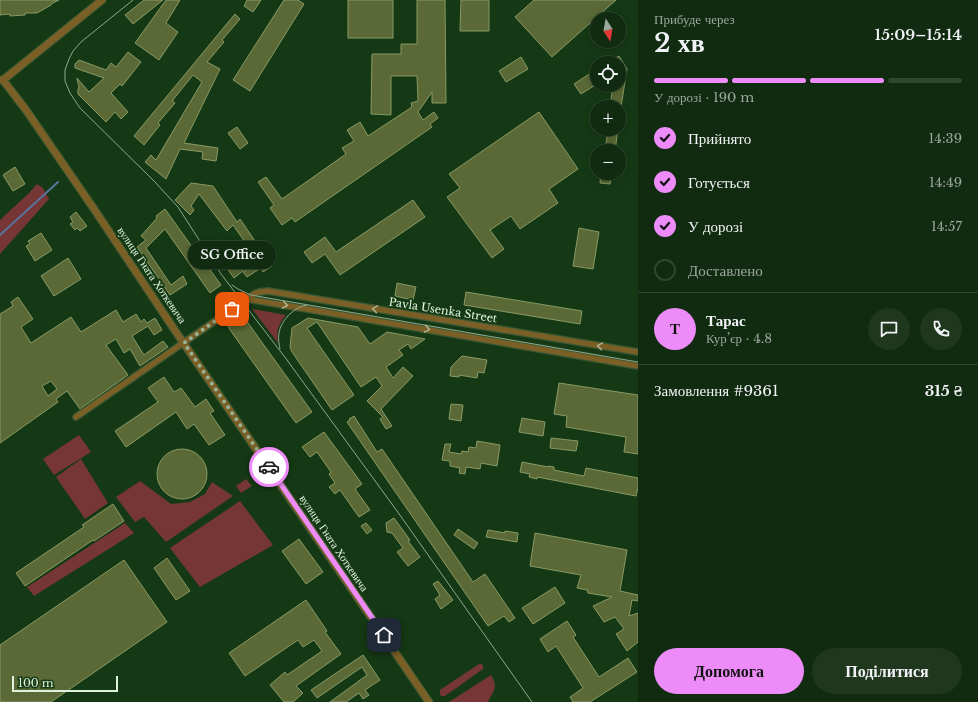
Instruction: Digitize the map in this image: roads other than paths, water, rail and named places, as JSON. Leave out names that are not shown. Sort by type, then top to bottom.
[{"type":"street","points":[[1,80],[102,0]]},
{"type":"street","name":"вулиця Гната Хоткевича","points":[[1,80],[26,110],[429,702]]},
{"type":"street","name":"Pavla Usenka Street","points":[[76,417],[256,293],[268,292],[638,352]]},
{"type":"street","name":"Pavla Usenka Street","points":[[247,299],[307,308],[638,366]]},
{"type":"waterway","points":[[0,235],[58,182]]},
{"type":"tram line","points":[[133,0],[81,42],[73,51],[65,70],[65,81],[70,93],[80,108],[154,181],[178,207],[221,274],[287,360],[397,511],[532,702]]},
{"type":"tram line","points":[[232,285],[251,295],[638,362]]},
{"type":"tram line","points":[[280,349],[279,335],[282,323],[297,308],[307,305]]},
{"type":"place","name":"SG Office","points":[[232,309]]}]
